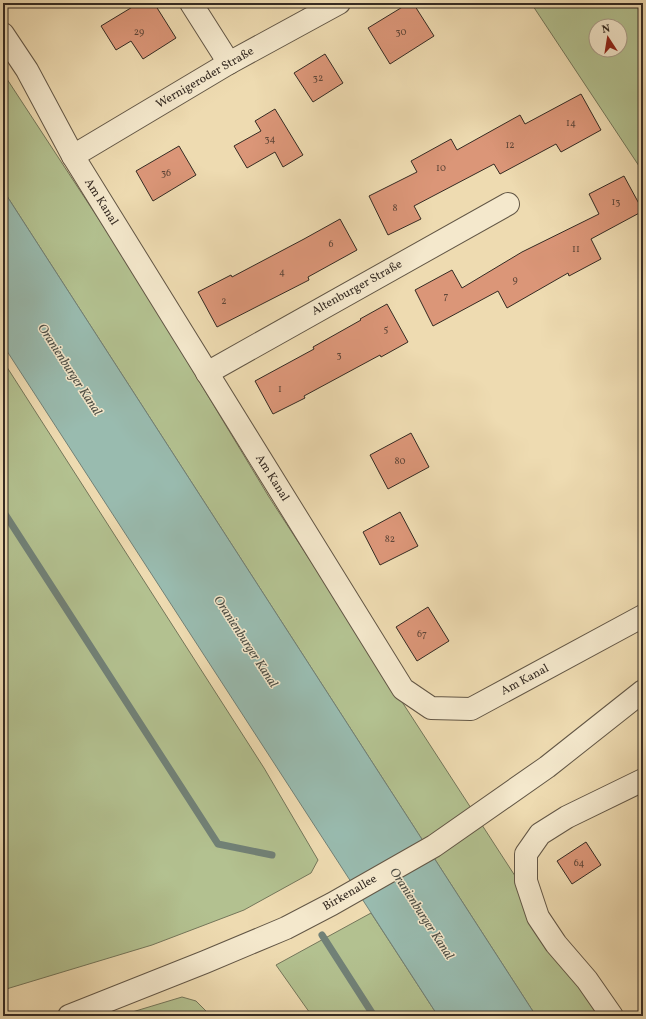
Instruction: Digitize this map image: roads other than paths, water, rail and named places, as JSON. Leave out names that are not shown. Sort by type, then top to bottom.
[{"type":"street","points":[[191,3],[229,63]]},
{"type":"street","name":"Wernigeroder Straße","points":[[73,156],[229,63],[339,3]]},
{"type":"street","name":"Am Kanal","points":[[3,34],[27,70],[73,156],[402,689],[431,708],[471,709],[643,616]]},
{"type":"street","name":"Altenburger Straße","points":[[207,373],[508,204]]},
{"type":"street","name":"Birkenallee","points":[[69,1016],[286,928],[332,904],[434,846],[547,767],[643,691]]},
{"type":"street","points":[[612,1016],[587,980],[556,944],[538,917],[526,881],[526,854],[540,834],[567,817],[643,780]]},
{"type":"water","name":"Oranienburger Kanal","points":[[3,190],[536,1016],[438,1016],[3,345]]},
{"type":"waterway","points":[[3,511],[218,844],[272,855]]},
{"type":"waterway","points":[[322,935],[374,1016]]}]
